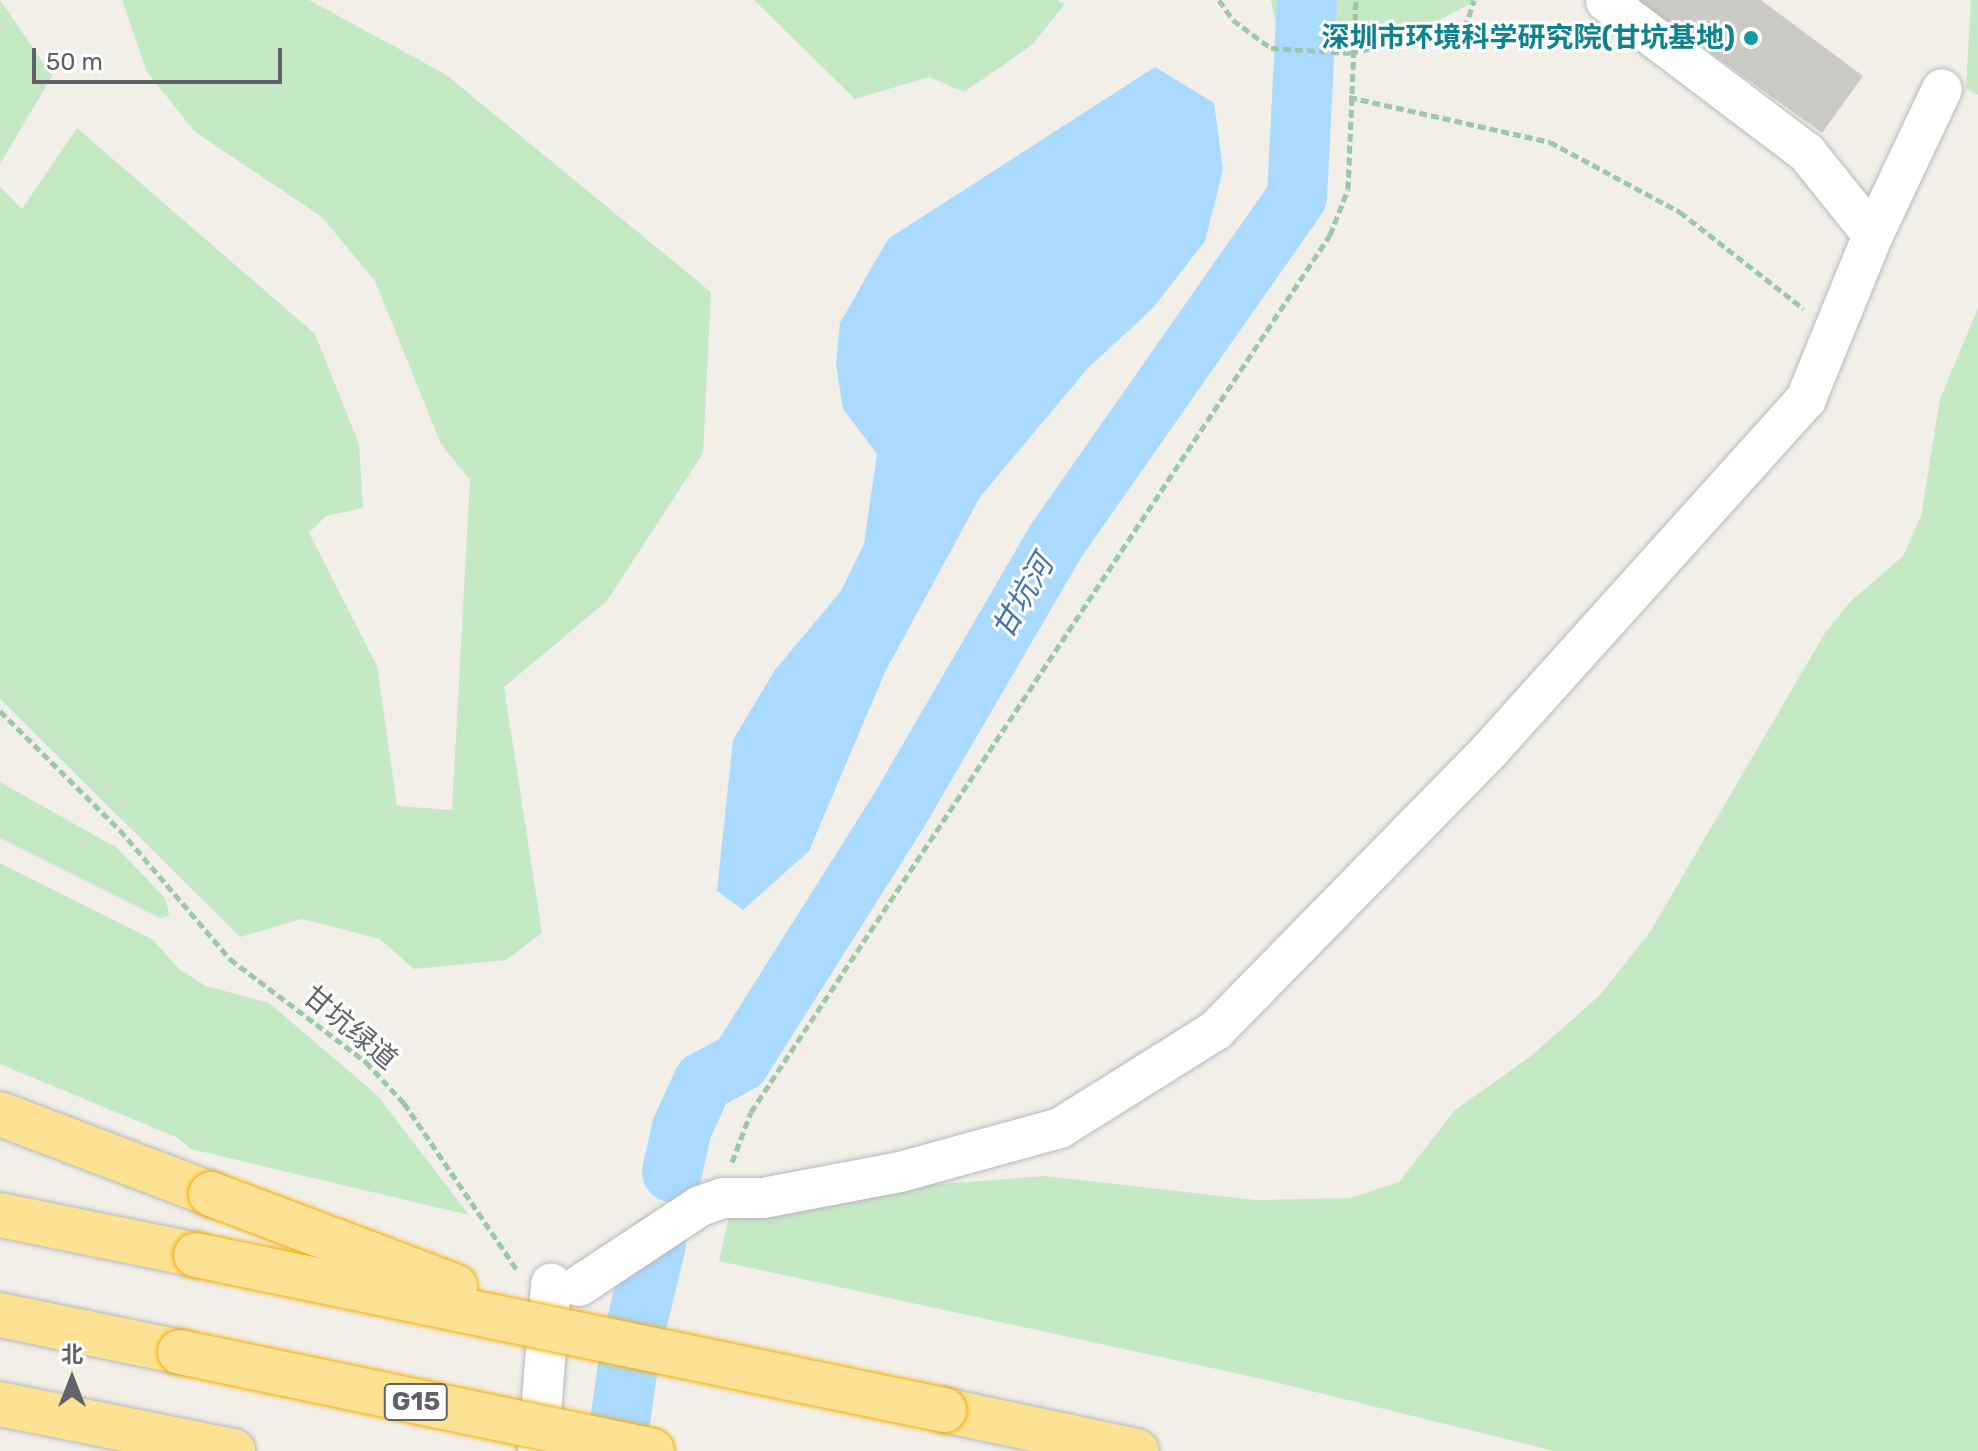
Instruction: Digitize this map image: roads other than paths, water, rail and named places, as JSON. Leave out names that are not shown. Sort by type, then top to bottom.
[{"type":"highway","points":[[0,1114],[581,1333]]},
{"type":"highway","points":[[0,1215],[581,1333],[1137,1451]]},
{"type":"highway","name":"G15","points":[[0,1315],[652,1451]]},
{"type":"highway","points":[[0,1404],[233,1451]]},
{"type":"lane","points":[[1606,1],[1807,153],[1873,235]]},
{"type":"lane","points":[[538,1451],[565,1285],[700,1206],[723,1198],[763,1198],[900,1172],[1060,1128],[1216,1030],[1491,749],[1806,399],[1873,235],[1942,89]]},
{"type":"water","points":[[1155,67],[1214,103],[1223,170],[1205,241],[1153,308],[1088,368],[980,497],[885,672],[809,851],[743,910],[717,891],[733,740],[775,670],[841,591],[864,544],[877,454],[843,409],[836,364],[840,323],[888,239]]},
{"type":"waterway","name":"甘坑河","points":[[672,1172],[682,1128],[703,1082],[740,1062],[897,814],[1056,541],[1297,197],[1307,0]]},
{"type":"waterway","name":"甘坑河","points":[[637,1322],[656,1244]]},
{"type":"waterway","name":"甘坑河","points":[[616,1451],[628,1366]]},
{"type":"place","name":"深圳市环境科学研究院(甘坑基地)","points":[[1751,38]]}]
